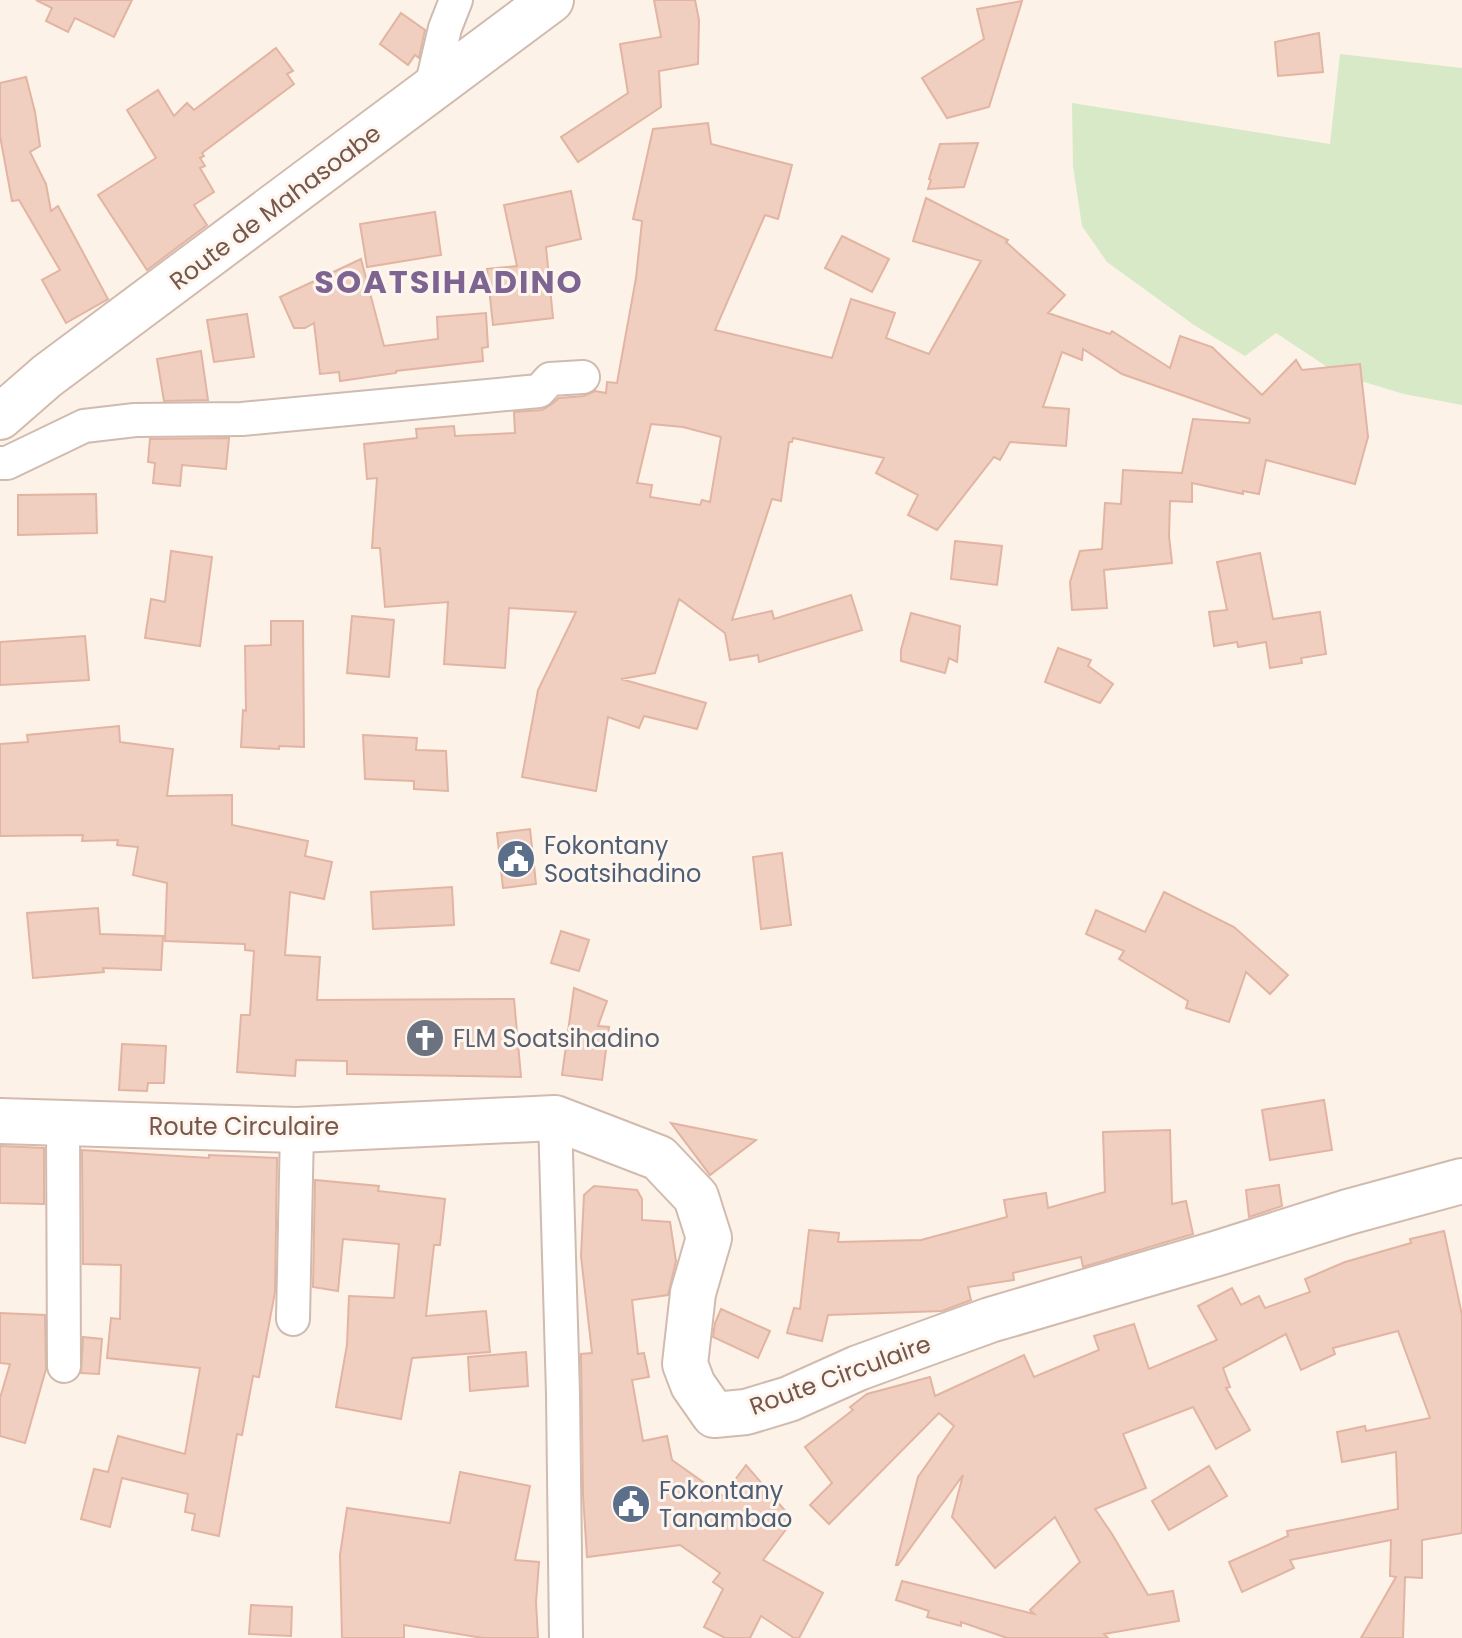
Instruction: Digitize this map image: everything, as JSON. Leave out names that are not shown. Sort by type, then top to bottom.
[{"type":"street","points":[[430,92],[445,28],[456,0]]},
{"type":"street","name":"Route de Mahasoabe","points":[[0,417],[60,367],[551,0]]},
{"type":"street","points":[[0,463],[7,463],[84,426],[135,420],[242,419],[539,391],[550,379],[583,377]]},
{"type":"street","points":[[555,1118],[566,1638]]},
{"type":"street","name":"Route Circulaire","points":[[0,1121],[297,1130],[555,1118],[659,1158],[696,1197],[709,1238],[693,1293],[685,1364],[693,1385],[714,1415],[746,1412],[789,1399],[858,1368],[990,1320],[1348,1212],[1462,1181]]},
{"type":"street","points":[[63,1123],[64,1366]]},
{"type":"street","points":[[293,1319],[297,1130]]},
{"type":"green space","points":[[1340,54],[1462,68],[1462,405],[1404,394],[1338,374],[1276,333],[1245,356],[1194,325],[1107,262],[1082,226],[1073,166],[1072,103],[1330,144]]},
{"type":"building","points":[[36,0],[132,0],[114,37],[75,18],[68,32],[46,21],[52,8]]},
{"type":"building","points":[[654,0],[695,0],[699,20],[698,64],[659,71],[661,107],[578,162],[561,137],[628,93],[620,44],[661,37]]},
{"type":"building","points":[[1022,1],[989,107],[947,118],[922,78],[984,39],[977,9]]},
{"type":"building","points":[[401,13],[425,30],[419,58],[415,55],[408,65],[380,44]]},
{"type":"building","points":[[1319,33],[1323,72],[1278,76],[1275,42]]},
{"type":"building","points":[[276,48],[293,71],[287,74],[294,84],[202,153],[204,156],[200,158],[205,166],[200,168],[214,192],[194,205],[207,225],[147,270],[98,195],[156,158],[127,110],[158,90],[174,116],[187,103],[194,110]]},
{"type":"building","points":[[26,77],[40,146],[30,152],[46,184],[51,211],[58,206],[108,299],[66,323],[42,280],[60,270],[19,200],[12,201],[0,136],[0,83]]},
{"type":"building","points":[[708,123],[711,144],[792,165],[778,219],[765,215],[715,330],[832,358],[851,299],[895,313],[886,338],[929,354],[981,261],[913,241],[926,198],[1008,240],[1006,242],[1065,295],[1048,313],[1110,334],[1112,331],[1170,368],[1180,336],[1212,347],[1262,395],[1296,360],[1302,370],[1360,364],[1368,437],[1355,484],[1266,460],[1259,494],[1243,491],[1243,494],[1192,483],[1192,502],[1170,501],[1172,563],[1104,570],[1107,608],[1072,610],[1070,582],[1080,551],[1102,549],[1105,503],[1121,504],[1123,470],[1182,473],[1193,419],[1249,423],[1250,419],[1122,374],[1083,349],[1082,360],[1062,352],[1043,407],[1069,409],[1066,446],[1010,442],[1000,460],[994,457],[937,530],[908,515],[918,495],[876,473],[884,458],[793,438],[789,442],[781,501],[772,499],[732,620],[772,611],[774,619],[851,595],[862,630],[759,662],[758,655],[730,660],[725,633],[679,599],[655,673],[621,679],[706,703],[697,729],[644,716],[639,728],[608,717],[596,791],[522,777],[538,690],[576,612],[509,608],[505,668],[444,664],[448,602],[385,607],[380,548],[372,548],[377,478],[367,479],[364,444],[417,438],[416,429],[454,426],[455,436],[515,433],[514,412],[542,410],[559,398],[584,396],[595,391],[606,393],[607,382],[617,383],[636,278],[642,221],[633,219],[653,129]],"holes":[[[651,424],[683,427],[721,437],[710,502],[702,500],[700,505],[650,497],[652,485],[637,483]]]},
{"type":"building","points":[[978,143],[964,187],[928,189],[940,144]]},
{"type":"building","points":[[571,191],[581,239],[546,247],[553,318],[493,325],[487,269],[517,266],[504,205]]},
{"type":"building","points":[[435,212],[441,255],[367,267],[360,224]]},
{"type":"building","points":[[842,236],[889,259],[872,292],[825,268]]},
{"type":"building","points":[[361,259],[384,346],[438,339],[437,317],[486,313],[488,347],[482,348],[483,361],[340,381],[339,372],[320,374],[314,323],[305,328],[294,328],[280,297]]},
{"type":"building","points":[[247,314],[254,357],[214,362],[207,320]]},
{"type":"building","points":[[201,351],[208,400],[164,401],[157,359]]},
{"type":"building","points":[[229,438],[226,469],[182,465],[180,486],[153,483],[155,463],[148,462],[150,439]]},
{"type":"building","points":[[96,494],[97,533],[18,535],[18,495]]},
{"type":"building","points":[[955,541],[1002,546],[997,585],[951,579]]},
{"type":"building","points":[[171,551],[212,557],[200,646],[145,638],[151,599],[165,602]]},
{"type":"building","points":[[1260,553],[1273,619],[1320,612],[1326,654],[1301,658],[1302,663],[1270,668],[1266,642],[1238,647],[1237,642],[1214,646],[1209,612],[1227,610],[1217,562]]},
{"type":"building","points":[[911,613],[960,626],[957,662],[949,658],[945,673],[901,661]]},
{"type":"building","points":[[352,616],[394,620],[389,677],[347,673]]},
{"type":"building","points":[[271,621],[303,621],[304,747],[241,747],[243,710],[246,711],[245,646],[271,645]]},
{"type":"building","points":[[85,636],[89,680],[0,685],[0,642]]},
{"type":"building","points":[[1058,648],[1091,660],[1088,666],[1113,684],[1100,703],[1045,682]]},
{"type":"building","points":[[119,726],[120,742],[173,749],[167,796],[232,795],[232,825],[308,841],[305,856],[332,862],[324,899],[290,892],[285,955],[320,957],[317,1000],[514,999],[521,1077],[347,1074],[347,1061],[296,1060],[295,1076],[237,1072],[241,1015],[250,1015],[254,951],[245,950],[245,944],[165,941],[167,883],[133,875],[138,847],[117,845],[118,840],[82,841],[83,835],[0,836],[0,744],[28,742],[27,735]]},
{"type":"building","points":[[363,735],[417,738],[416,750],[446,751],[448,791],[414,789],[414,781],[365,779]]},
{"type":"building","name":"Fokontany Soatsihadino","points":[[530,829],[536,884],[503,888],[497,833]]},
{"type":"building","points":[[782,853],[791,925],[761,929],[753,857]]},
{"type":"building","points":[[452,887],[454,925],[373,929],[371,892]]},
{"type":"building","points":[[1164,892],[1234,927],[1288,975],[1270,994],[1246,972],[1229,1022],[1186,1008],[1188,1001],[1119,959],[1124,951],[1086,934],[1096,910],[1145,932]]},
{"type":"building","points":[[98,908],[100,934],[163,936],[161,970],[103,968],[104,972],[33,978],[27,913]]},
{"type":"building","points":[[561,931],[589,940],[579,971],[551,963]]},
{"type":"building","points":[[574,988],[607,1001],[598,1026],[609,1027],[602,1080],[562,1075]]},
{"type":"building","points":[[122,1044],[166,1046],[164,1083],[148,1083],[147,1091],[119,1090]]},
{"type":"building","points":[[1324,1100],[1332,1150],[1270,1160],[1262,1110]]},
{"type":"building","points":[[671,1123],[756,1140],[710,1175]]},
{"type":"building","points":[[1170,1130],[1172,1204],[1186,1201],[1193,1234],[1083,1267],[1081,1257],[1013,1273],[1014,1280],[968,1287],[971,1300],[942,1311],[828,1315],[822,1341],[787,1333],[794,1308],[800,1309],[809,1230],[839,1233],[838,1242],[921,1240],[1007,1217],[1004,1200],[1046,1193],[1048,1208],[1105,1192],[1103,1132]]},
{"type":"building","points":[[0,1146],[44,1148],[44,1204],[0,1203]]},
{"type":"building","points":[[82,1150],[209,1158],[209,1155],[277,1158],[275,1292],[259,1377],[253,1376],[242,1435],[237,1434],[219,1536],[192,1530],[195,1514],[185,1512],[188,1494],[122,1478],[110,1527],[81,1519],[94,1469],[108,1472],[118,1436],[185,1454],[200,1368],[107,1358],[111,1318],[120,1319],[121,1265],[83,1264]]},
{"type":"building","points":[[315,1180],[379,1186],[378,1191],[445,1199],[440,1245],[434,1245],[426,1316],[486,1311],[490,1352],[412,1358],[401,1419],[336,1407],[347,1345],[349,1296],[394,1298],[399,1244],[343,1239],[338,1291],[313,1287]]},
{"type":"building","points":[[1279,1185],[1282,1206],[1249,1217],[1246,1190]]},
{"type":"building","points":[[594,1186],[637,1190],[642,1199],[642,1220],[670,1222],[676,1261],[668,1295],[632,1300],[638,1354],[644,1353],[649,1377],[632,1380],[643,1441],[667,1436],[672,1460],[723,1496],[746,1465],[793,1520],[763,1560],[823,1593],[799,1638],[794,1638],[761,1616],[750,1638],[725,1638],[704,1627],[723,1589],[713,1582],[720,1573],[680,1545],[587,1557],[581,1354],[592,1353],[581,1256],[584,1195]]},
{"type":"building","points":[[1444,1231],[1462,1315],[1462,1533],[1422,1540],[1422,1578],[1405,1577],[1403,1638],[1361,1638],[1396,1577],[1390,1576],[1391,1540],[1290,1560],[1294,1568],[1242,1592],[1229,1562],[1288,1536],[1287,1531],[1398,1509],[1396,1452],[1342,1462],[1337,1432],[1365,1426],[1366,1431],[1430,1418],[1398,1331],[1333,1348],[1335,1354],[1301,1370],[1286,1334],[1223,1368],[1230,1387],[1226,1388],[1250,1430],[1216,1449],[1193,1407],[1123,1434],[1146,1488],[1095,1509],[1148,1595],[1173,1591],[1179,1621],[1104,1634],[1108,1638],[1007,1638],[961,1622],[961,1626],[927,1617],[929,1611],[896,1600],[902,1581],[1034,1614],[1030,1610],[1080,1562],[1055,1517],[995,1568],[952,1517],[963,1475],[896,1565],[918,1477],[954,1426],[939,1413],[829,1524],[810,1505],[832,1483],[805,1447],[853,1410],[850,1407],[867,1394],[930,1377],[935,1396],[1024,1355],[1034,1377],[1099,1350],[1094,1336],[1134,1324],[1149,1369],[1217,1340],[1198,1306],[1232,1288],[1241,1305],[1259,1296],[1265,1308],[1310,1292],[1305,1279],[1345,1262],[1411,1243],[1410,1239]]},
{"type":"building","points":[[721,1309],[770,1331],[758,1358],[713,1337]]},
{"type":"building","points":[[0,1313],[45,1315],[46,1369],[25,1443],[0,1436],[0,1398],[10,1364],[0,1363]]},
{"type":"building","points":[[83,1337],[102,1339],[99,1374],[81,1373]]},
{"type":"building","points":[[526,1352],[528,1386],[470,1391],[468,1357]]},
{"type":"building","points":[[1209,1466],[1227,1496],[1169,1530],[1152,1501]]},
{"type":"building","points":[[460,1472],[530,1486],[515,1560],[539,1562],[536,1602],[538,1638],[483,1638],[404,1625],[404,1638],[342,1638],[340,1555],[347,1508],[450,1523]]},
{"type":"building","points":[[251,1605],[292,1607],[291,1636],[249,1634]]},
{"type":"place","name":"Fokontany Soatsihadino","points":[[516,859]]},
{"type":"place","name":"FLM Soatsihadino","points":[[425,1038]]},
{"type":"place","name":"Fokontany Tanambao","points":[[631,1504]]},
{"type":"district","name":"SOATSIHADINO","points":[[449,281]]}]
